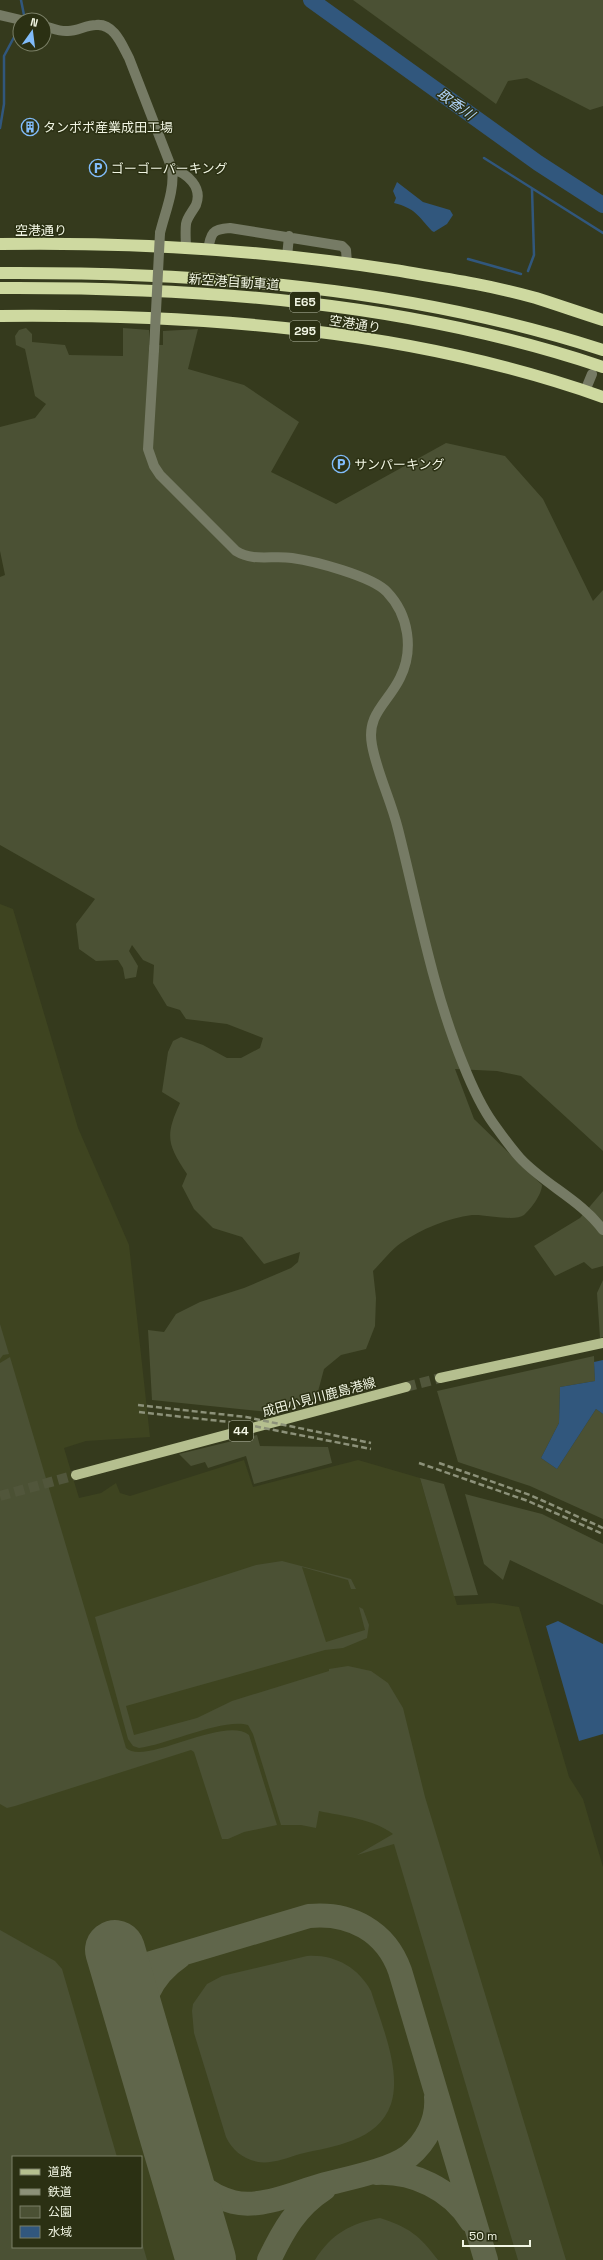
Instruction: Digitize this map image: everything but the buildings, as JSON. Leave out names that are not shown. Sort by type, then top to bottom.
[{"type":"highway","name":"空港通り","points":[[0,244],[62,244],[208,250],[347,263],[453,280],[535,298],[603,320]]},
{"type":"highway","name":"新空港自動車道","points":[[0,272],[71,272],[220,278],[354,293],[491,318],[603,350]]},
{"type":"highway","name":"新空港自動車道","points":[[0,288],[149,290],[234,296],[352,308],[489,334],[565,354],[603,367]]},
{"type":"highway","name":"空港通り","points":[[0,316],[74,315],[150,318],[337,334],[428,350],[585,390],[603,397]]},
{"type":"main road","points":[[440,1378],[603,1343]]},
{"type":"main road","name":"成田小見川鹿島港線","points":[[76,1475],[406,1387]]},
{"type":"street","points":[[0,15],[12,18]]},
{"type":"street","points":[[52,28],[68,31],[97,24],[108,27],[114,32],[128,58],[172,169],[174,179],[160,233],[148,449],[154,466],[160,475],[236,551],[244,556],[290,557],[328,567],[372,582],[386,591],[396,604],[406,625],[408,639],[406,661],[400,678],[374,717],[369,731],[372,748],[392,804],[426,949],[449,1030],[473,1089],[491,1121],[520,1159],[593,1217],[603,1230]]},
{"type":"street","points":[[172,169],[182,172],[191,180],[197,190],[196,204],[186,223],[186,249]]},
{"type":"street","points":[[208,250],[210,238],[217,229],[230,228],[289,236],[342,246],[346,250],[347,263]]},
{"type":"street","points":[[287,257],[289,236]]},
{"type":"street","points":[[585,390],[592,374]]},
{"type":"shaded area","points":[[0,904],[13,909],[78,1128],[129,1245],[150,1437],[86,1441],[64,1448],[79,1498],[101,1493],[116,1483],[120,1493],[130,1496],[244,1460],[253,1487],[358,1460],[420,1478],[457,1605],[493,1603],[519,1607],[569,1777],[583,1799],[603,1867],[603,2260],[0,2260]]},
{"type":"green space","points":[[353,0],[603,0],[603,106],[590,110],[527,78],[508,81],[496,104]]},
{"type":"green space","points":[[26,328],[32,334],[32,342],[65,345],[69,355],[123,356],[123,328],[149,330],[149,345],[163,345],[163,331],[198,329],[188,369],[244,385],[299,422],[271,472],[336,504],[446,443],[505,456],[543,499],[593,601],[603,590],[603,1151],[521,1076],[497,1071],[455,1069],[474,1119],[542,1185],[542,1189],[538,1197],[527,1212],[520,1217],[507,1218],[478,1215],[463,1216],[444,1221],[426,1229],[397,1246],[373,1271],[376,1298],[375,1326],[366,1349],[341,1355],[324,1369],[316,1399],[279,1413],[152,1400],[148,1330],[164,1332],[176,1314],[200,1302],[244,1288],[291,1268],[298,1262],[300,1252],[264,1264],[242,1237],[213,1228],[194,1209],[182,1186],[187,1174],[175,1155],[170,1140],[172,1124],[180,1103],[162,1092],[168,1052],[173,1041],[181,1037],[203,1045],[227,1058],[241,1058],[260,1048],[263,1038],[227,1024],[186,1019],[180,1010],[167,1006],[153,983],[154,965],[143,960],[132,945],[129,951],[138,966],[136,977],[125,979],[123,968],[118,960],[96,961],[79,949],[76,924],[95,899],[0,845],[0,577],[5,575],[0,551],[0,427],[35,418],[46,404],[35,396],[25,349],[16,345],[15,336],[19,330]]},
{"type":"green space","points":[[603,1191],[603,1266],[592,1269],[584,1262],[555,1276],[534,1246],[580,1218]]},
{"type":"green space","points":[[603,1280],[603,1337],[600,1338],[597,1293]]},
{"type":"green space","points":[[0,1324],[9,1354],[3,1355],[0,1359]]},
{"type":"green space","points":[[594,1356],[595,1381],[560,1387],[559,1423],[541,1458],[557,1469],[596,1409],[603,1414],[603,1519],[530,1486],[458,1462],[437,1391]]},
{"type":"green space","points":[[10,1357],[126,1748],[136,1752],[150,1751],[222,1731],[237,1731],[249,1735],[277,1825],[244,1832],[228,1839],[222,1839],[194,1752],[191,1750],[15,1806],[7,1808],[0,1804],[0,1363]]},
{"type":"green space","points":[[257,1435],[260,1446],[328,1447],[332,1463],[254,1484],[246,1456],[208,1468],[205,1462],[191,1466],[179,1454]]},
{"type":"green space","points":[[420,1478],[444,1484],[478,1595],[454,1596]]},
{"type":"green space","points":[[465,1494],[542,1514],[603,1544],[603,1605],[510,1560],[503,1580],[484,1564]]},
{"type":"green space","points":[[282,1561],[351,1579],[356,1589],[351,1589],[348,1580],[302,1567],[326,1642],[365,1630],[359,1607],[363,1609],[369,1625],[367,1638],[343,1648],[325,1650],[126,1706],[134,1735],[197,1718],[232,1701],[329,1671],[329,1669],[348,1666],[371,1671],[388,1683],[403,1708],[425,1797],[566,2260],[518,2260],[394,1844],[357,1855],[393,1834],[367,1821],[319,1811],[316,1828],[301,1825],[281,1825],[253,1734],[248,1725],[224,1725],[209,1728],[151,1746],[139,1748],[133,1746],[128,1739],[95,1617],[256,1565]]},
{"type":"green space","points":[[0,1930],[55,1961],[62,1969],[117,2156],[12,2156],[12,2248],[142,2248],[142,2242],[147,2260],[0,2260]]},
{"type":"green space","points":[[307,1956],[327,1957],[344,1964],[359,1975],[371,1991],[385,2032],[392,2062],[394,2091],[391,2104],[385,2117],[376,2127],[353,2140],[340,2145],[279,2160],[269,2162],[253,2161],[235,2150],[226,2137],[194,2033],[192,2011],[193,2004],[207,1984],[222,1976]]},
{"type":"green space","points":[[380,2218],[399,2225],[413,2233],[438,2260],[315,2260],[328,2243],[343,2231],[360,2223]]},
{"type":"water","points":[[397,182],[423,202],[450,210],[453,215],[447,224],[434,232],[412,210],[394,203],[396,198],[393,191]]},
{"type":"water","points":[[603,1360],[603,1414],[596,1409],[557,1469],[541,1458],[559,1423],[560,1387],[595,1381],[594,1362]]},
{"type":"water","points":[[558,1621],[603,1644],[603,1734],[579,1741],[546,1626]]},
{"type":"waterway","points":[[21,0],[23,12]]},
{"type":"waterway","name":"取香川","points":[[311,0],[538,163],[603,205]]},
{"type":"waterway","points":[[0,128],[4,104],[4,56],[12,41]]},
{"type":"waterway","points":[[484,158],[603,233]]},
{"type":"waterway","points":[[528,271],[534,255],[532,189]]},
{"type":"waterway","points":[[468,259],[521,274]]},
{"type":"taxiway","points":[[121,1972],[309,1916],[339,1917],[365,1927],[376,1935],[386,1945],[394,1957],[400,1971],[486,2260]]},
{"type":"taxiway","points":[[141,2038],[142,2014],[148,1992],[161,1973],[179,1957]]},
{"type":"taxiway","points":[[175,2153],[192,2178],[214,2195],[233,2202],[266,2202],[379,2170],[409,2156],[421,2144],[430,2130],[435,2114],[436,2097]]},
{"type":"taxiway","points":[[376,2173],[404,2175],[430,2184],[453,2200],[471,2221]]},
{"type":"taxiway","points":[[269,2260],[291,2220],[314,2196],[324,2189]]},
{"type":"runway","points":[[115,1950],[206,2260]]},
{"type":"tunnel","points":[[406,1387],[440,1378]]},
{"type":"tunnel","points":[[0,1496],[76,1475]]},
{"type":"railway","points":[[138,1405],[246,1417],[371,1443]]},
{"type":"railway","points":[[139,1412],[238,1423],[371,1449]]},
{"type":"railway","points":[[419,1463],[528,1501],[603,1534]]},
{"type":"railway","points":[[439,1463],[530,1495],[603,1528]]},
{"type":"place","name":"タンポポ産業成田工場","points":[[30,127]]},
{"type":"place","name":"ゴーゴーパーキング","points":[[98,168]]},
{"type":"place","name":"サンパーキング","points":[[341,464]]}]
